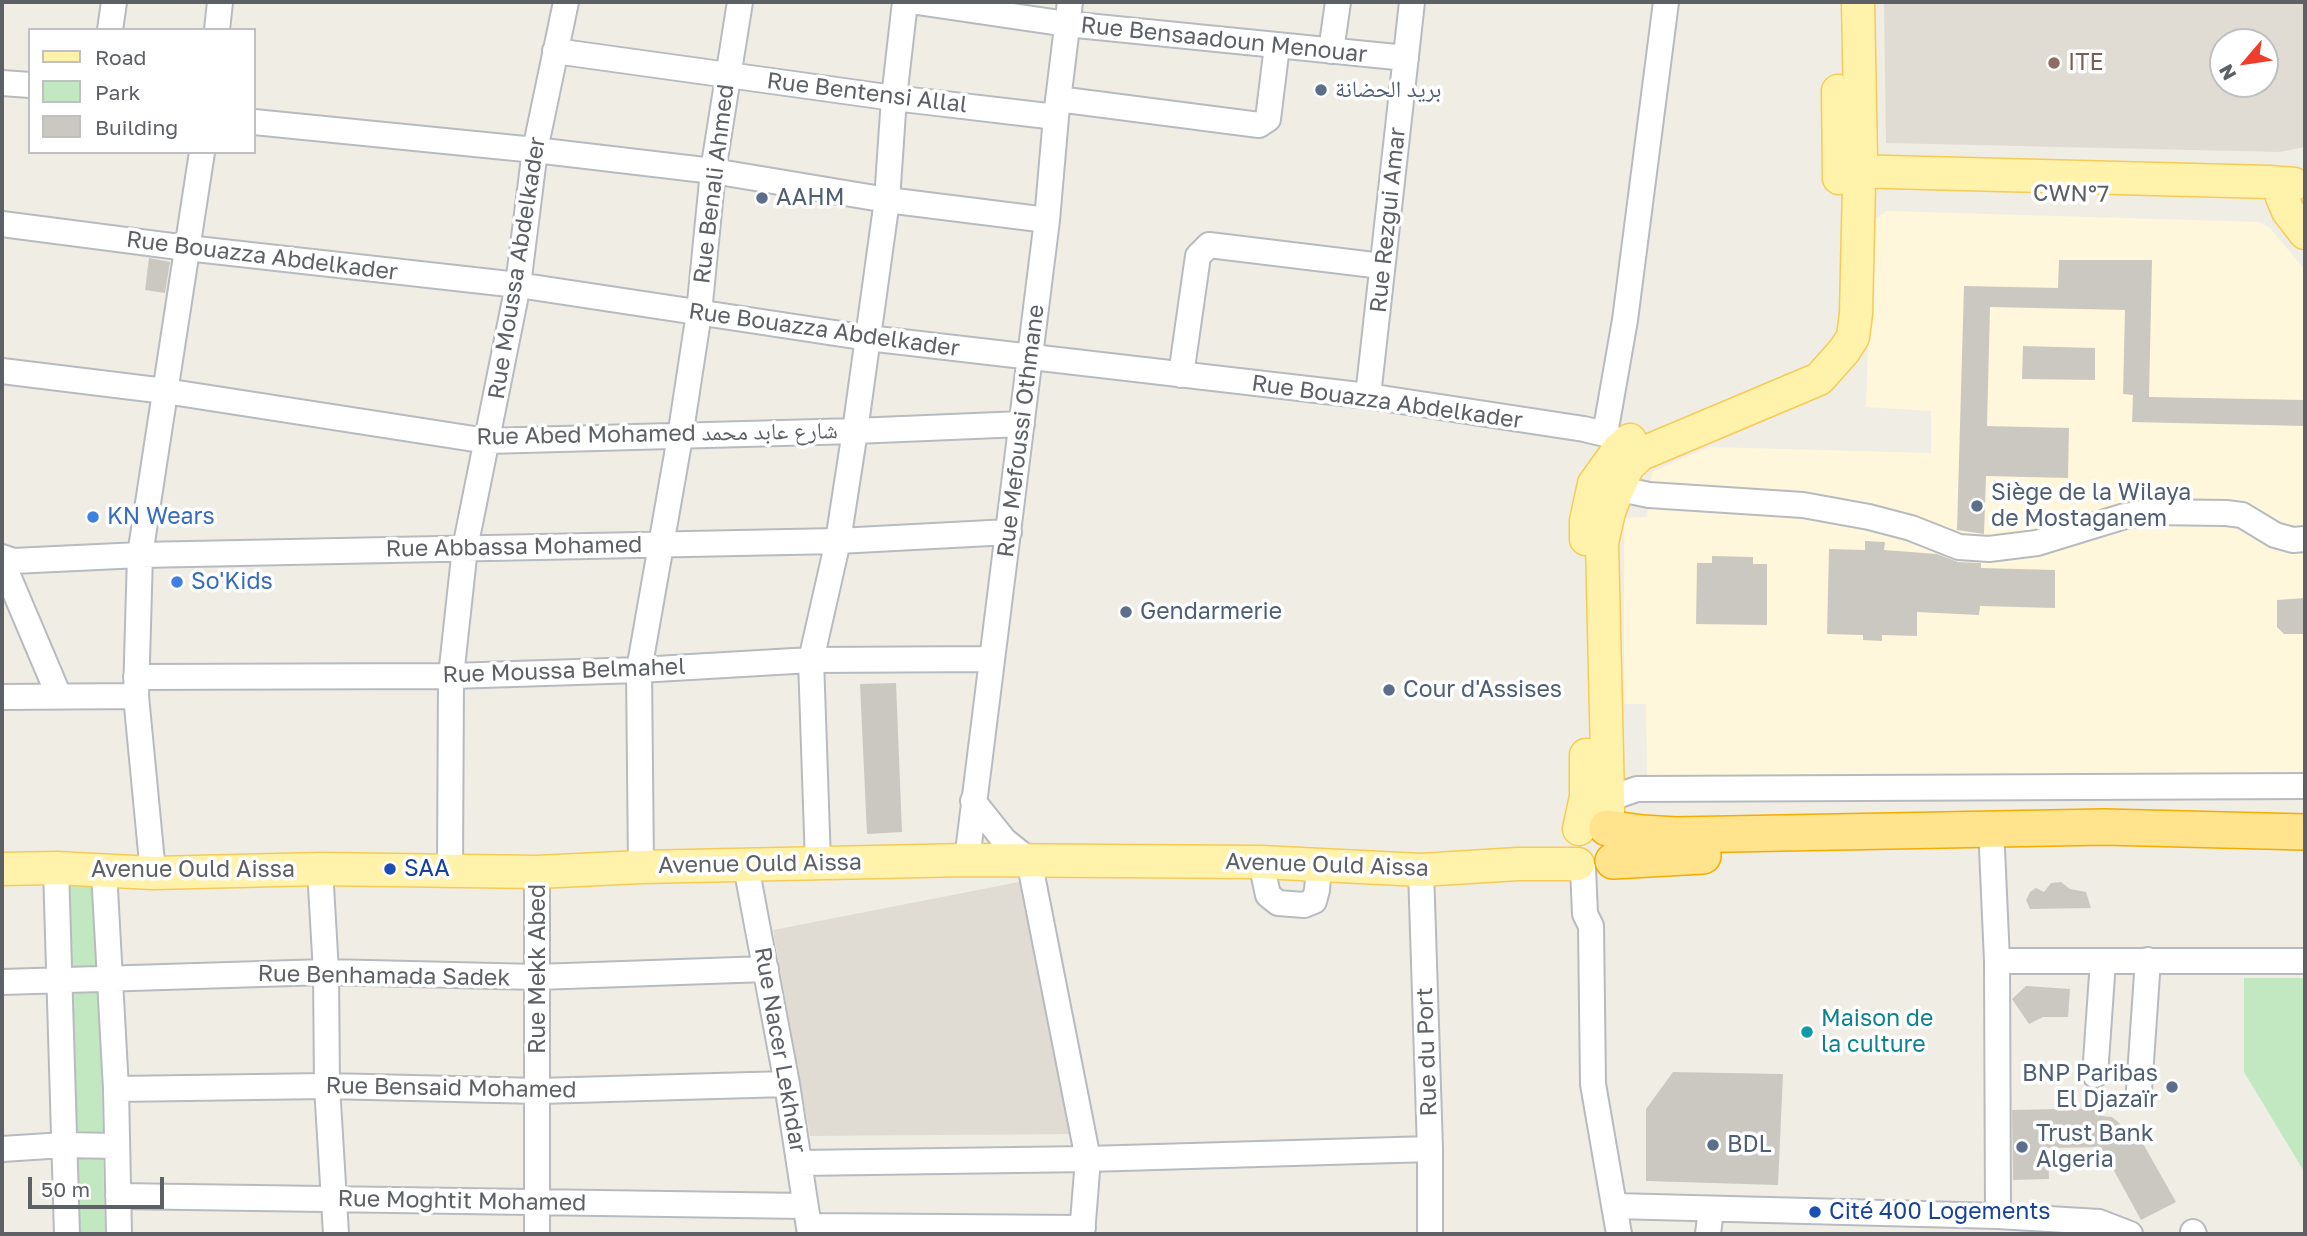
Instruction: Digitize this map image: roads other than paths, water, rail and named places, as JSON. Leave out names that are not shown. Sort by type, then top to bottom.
[{"type":"highway","points":[[1593,843],[1642,833],[1676,835],[2104,827],[2305,850]]},
{"type":"highway","points":[[1593,843],[1675,857],[2242,841],[2305,829]]},
{"type":"main road","points":[[1593,843],[1586,797],[1586,522],[1606,486],[1605,465],[1624,443],[1797,370],[1826,345],[1838,309],[1852,182],[1838,2]]},
{"type":"main road","points":[[1852,182],[1861,158],[1858,2]]},
{"type":"main road","name":"CWN°7","points":[[1852,182],[2294,201]]},
{"type":"main road","name":"Avenue Ould Aissa","points":[[2,869],[56,868],[153,873],[320,869],[537,872],[641,867],[1029,860],[1261,862],[1422,870],[1518,864],[1593,843]]},
{"type":"street","points":[[110,28],[114,2]]},
{"type":"street","points":[[217,28],[220,2]]},
{"type":"street","name":"Rue Moussa Abdelkader","points":[[450,869],[451,676],[465,548],[518,285],[535,150],[566,2]]},
{"type":"street","name":"Rue Benali Ahmed","points":[[641,867],[639,670],[680,437],[698,313],[713,171],[740,2]]},
{"type":"street","points":[[818,863],[811,660],[838,541],[855,431],[887,200],[894,98],[905,2]]},
{"type":"street","name":"Rue Bensaadoun Menouar","points":[[917,2],[1068,13],[1277,46],[1406,58]]},
{"type":"street","points":[[1331,51],[1338,2]]},
{"type":"street","name":"Rue Rezgui Amar","points":[[1368,396],[1412,2]]},
{"type":"street","points":[[1624,443],[1625,320],[1666,2]]},
{"type":"street","name":"Rue Mefoussi Othmane","points":[[967,860],[1047,220],[1068,13]]},
{"type":"street","name":"Rue Bentensi Allal","points":[[555,51],[894,98],[1259,125],[1268,119],[1277,46]]},
{"type":"street","points":[[2,83],[28,85]]},
{"type":"street","points":[[256,122],[713,171],[887,200],[1047,220]]},
{"type":"street","points":[[153,873],[136,686],[140,555],[202,154]]},
{"type":"street","name":"Rue Bouazza Abdelkader","points":[[2,224],[187,248],[518,285],[867,338],[1368,396],[1624,443]]},
{"type":"street","points":[[1181,375],[1198,256],[1209,245],[1382,266]]},
{"type":"street","name":"Rue Abed Mohamed شارع عابد محمد","points":[[2,372],[165,391],[487,441],[680,437],[1022,424]]},
{"type":"street","points":[[1606,486],[1649,495],[1803,506],[1870,517],[1911,528],[1959,547],[1989,549],[2036,543],[2125,516],[2148,512],[2242,515],[2275,535],[2292,540],[2305,539]]},
{"type":"street","name":"Rue Abbassa Mohamed","points":[[10,565],[140,555],[838,541],[1009,533]]},
{"type":"street","points":[[10,565],[59,696]]},
{"type":"street","name":"Rue Moussa Belmahel","points":[[2,697],[59,696],[136,686],[639,670],[811,660],[992,659]]},
{"type":"street","points":[[1619,1234],[1593,1084],[1591,926],[1585,914],[1593,843],[1637,789],[2305,786]]},
{"type":"street","points":[[973,801],[1004,840],[1029,860],[1088,1159],[1083,1231]]},
{"type":"street","points":[[1992,849],[1997,961],[1998,1216]]},
{"type":"street","name":"Rue Nacer Lekhdar","points":[[746,866],[787,1084],[808,1222]]},
{"type":"street","points":[[56,868],[66,1234]]},
{"type":"street","points":[[320,869],[327,972],[327,1086],[336,1234]]},
{"type":"street","name":"Rue du Port","points":[[1422,870],[1430,1234]]},
{"type":"street","points":[[104,871],[116,1089],[119,1234]]},
{"type":"street","name":"Rue Mekk Abed","points":[[537,872],[537,1234]]},
{"type":"street","points":[[2139,1090],[2148,960]]},
{"type":"street","points":[[1997,961],[2305,961]]},
{"type":"street","points":[[2095,1075],[2103,961]]},
{"type":"street","name":"Rue Benhamada Sadek","points":[[2,982],[327,972],[537,977],[766,969]]},
{"type":"street","name":"Rue Bensaid Mohamed","points":[[116,1089],[327,1086],[539,1091],[787,1084]]},
{"type":"street","points":[[2,1149],[64,1145],[117,1146]]},
{"type":"street","points":[[799,1163],[1088,1159],[1430,1149]]},
{"type":"street","name":"Rue Moghtit Mohamed","points":[[118,1196],[537,1202],[808,1222],[1083,1231]]},
{"type":"street","points":[[1615,1206],[1711,1209],[1860,1224],[1998,1216],[2023,1227],[2099,1222],[2130,1234]]},
{"type":"street","points":[[1708,1234],[1711,1209]]},
{"type":"place","name":"ITE","points":[[2054,63]]},
{"type":"place","name":"بريد الحضانة","points":[[1321,90]]},
{"type":"place","name":"AAHM","points":[[762,198]]},
{"type":"place","name":"Siège de la Wilaya de Mostaganem","points":[[1977,506]]},
{"type":"place","name":"KN Wears","points":[[93,517]]},
{"type":"place","name":"So'Kids","points":[[177,582]]},
{"type":"place","name":"Gendarmerie","points":[[1126,612]]},
{"type":"place","name":"Cour d'Assises","points":[[1389,690]]},
{"type":"place","name":"SAA","points":[[390,869]]},
{"type":"place","name":"Maison de la culture","points":[[1807,1032]]},
{"type":"place","name":"BNP Paribas El Djazaïr","points":[[2172,1087]]},
{"type":"place","name":"BDL","points":[[1713,1145]]},
{"type":"place","name":"Trust Bank Algeria","points":[[2022,1147]]},
{"type":"place","name":"Cité 400 Logements","points":[[1815,1212]]}]
